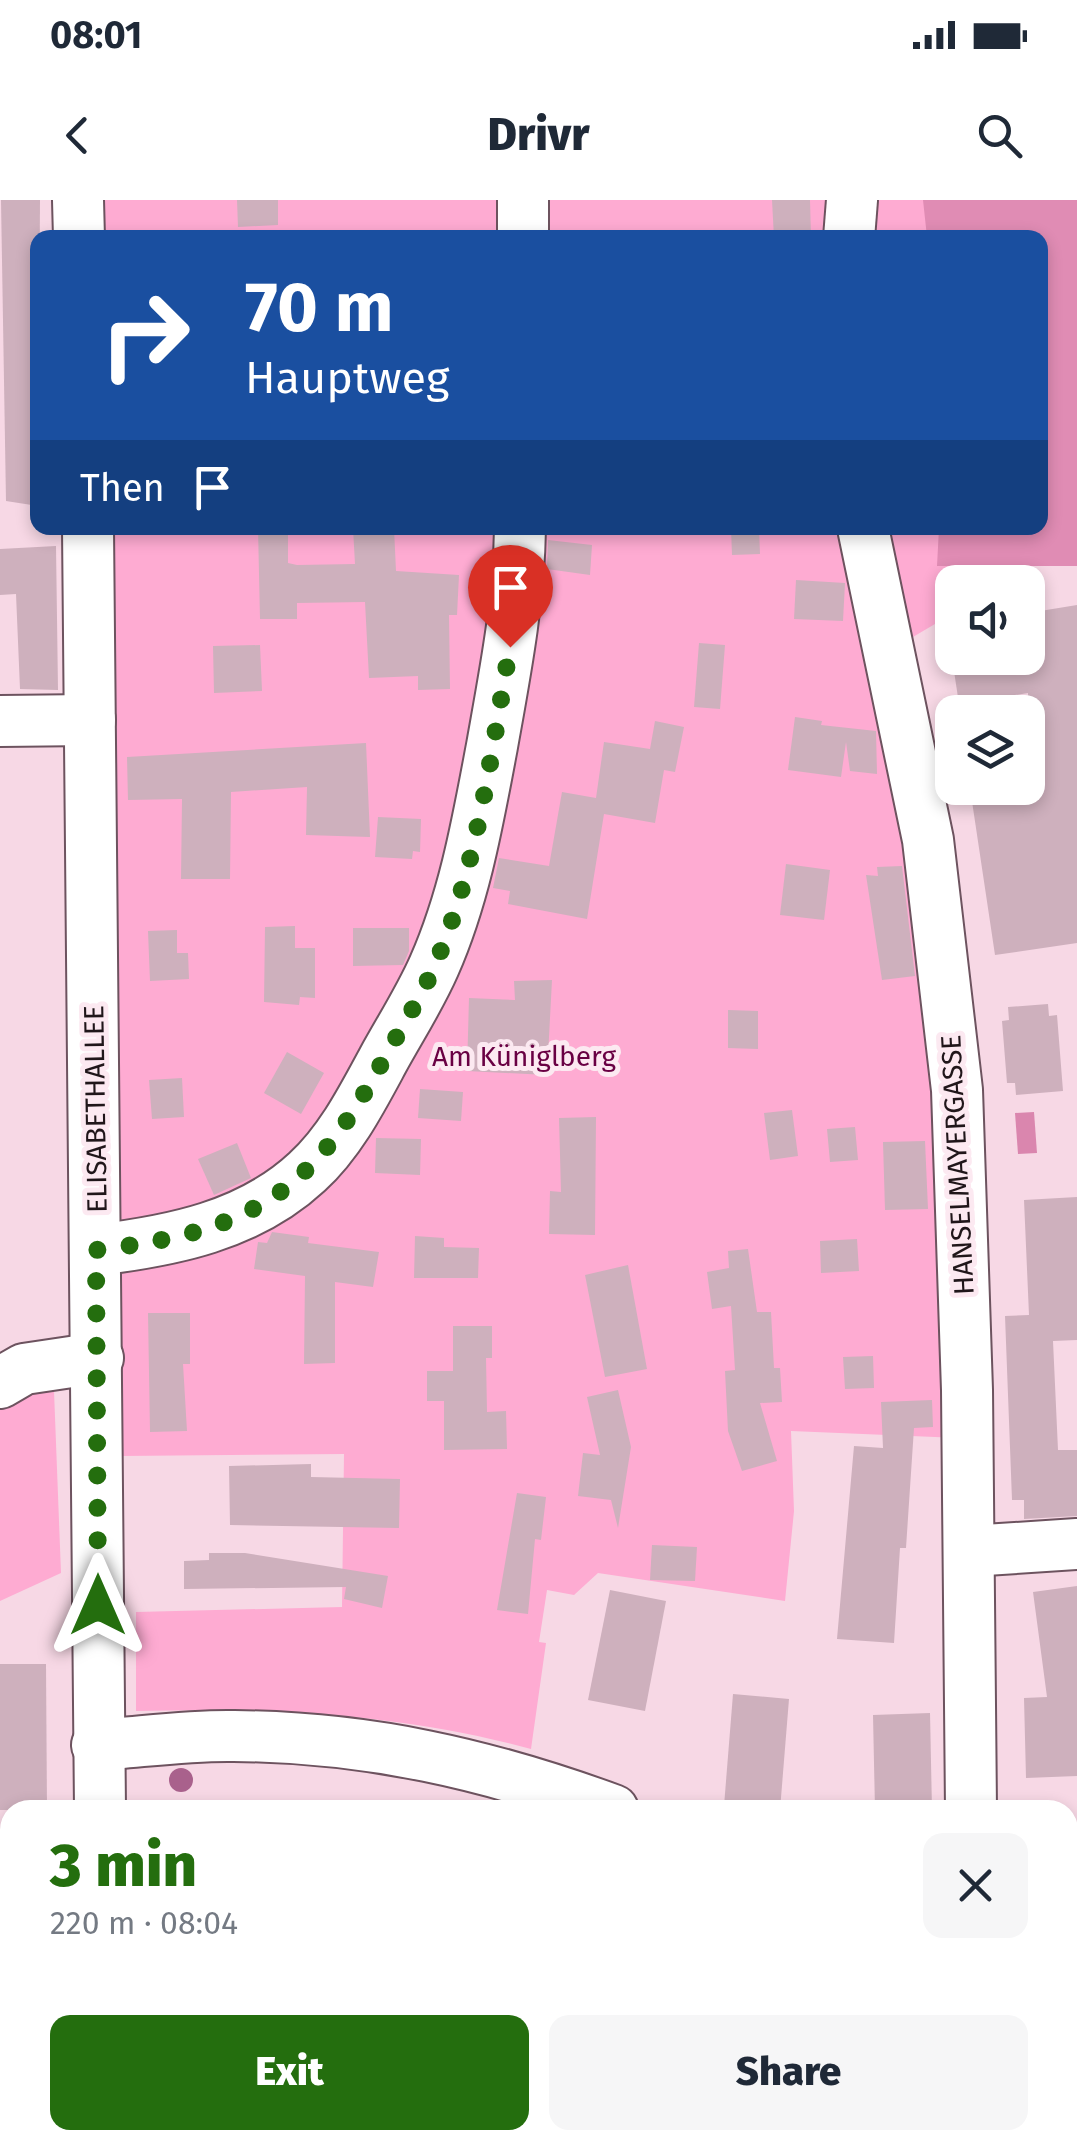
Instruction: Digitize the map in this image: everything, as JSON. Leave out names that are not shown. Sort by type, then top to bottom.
[{"type":"street","points":[[78,200],[79,230]]},
{"type":"street","points":[[524,200],[524,230]]},
{"type":"street","points":[[850,230],[852,200]]},
{"type":"street","name":"ELISABETHALLEE","points":[[88,535],[100,1800]]},
{"type":"street","points":[[96,1250],[170,1241],[224,1223],[273,1197],[318,1159],[371,1082],[434,968],[457,902],[474,837],[515,617],[520,535]]},
{"type":"street","name":"HANSELMAYERGASSE","points":[[865,535],[928,840],[957,1090],[971,1800]]},
{"type":"street","points":[[0,721],[90,720]]},
{"type":"street","points":[[8,1370],[98,1358]]},
{"type":"street","points":[[969,1552],[1077,1544]]},
{"type":"street","points":[[97,1746],[232,1736],[348,1742],[450,1758],[582,1800]]},
{"type":"green space","points":[[85,200],[848,200],[846,230],[85,230]]},
{"type":"green space","points":[[862,200],[1077,200],[1077,541],[1035,565],[935,565],[935,624],[901,644],[878,535],[1048,535],[1048,230],[860,230]]},
{"type":"green space","name":"Am Küniglberg","points":[[92,535],[859,535],[923,841],[959,1438],[791,1431],[794,1511],[785,1601],[598,1573],[574,1595],[547,1590],[539,1642],[546,1643],[531,1749],[432,1727],[335,1715],[136,1711],[136,1612],[342,1607],[344,1454],[121,1456]]},
{"type":"green space","points":[[48,1384],[54,1391],[61,1573],[0,1601],[0,1403]]},
{"type":"shaded area","points":[[923,200],[1077,200],[1077,566],[937,565],[939,535],[1048,535],[1048,230],[926,230]]},
{"type":"shaded area","points":[[1034,1112],[1037,1153],[1018,1154],[1015,1113]]},
{"type":"building","points":[[1,200],[40,200],[40,230],[30,230],[30,505],[6,501]]},
{"type":"building","points":[[237,200],[278,200],[278,225],[238,227]]},
{"type":"building","points":[[772,200],[810,200],[811,230],[774,230]]},
{"type":"building","points":[[258,535],[288,535],[288,563],[297,565],[355,564],[353,535],[394,535],[396,571],[459,575],[457,615],[449,615],[450,689],[418,690],[418,676],[369,678],[365,602],[297,603],[297,619],[260,619]]},
{"type":"building","points":[[731,535],[759,535],[760,554],[732,555]]},
{"type":"building","points":[[548,540],[592,545],[590,575],[547,569]]},
{"type":"building","points":[[56,546],[58,690],[20,689],[16,594],[0,595],[0,549]]},
{"type":"building","points":[[796,580],[845,583],[843,621],[794,619]]},
{"type":"building","points":[[1077,605],[1077,943],[995,955],[973,805],[1045,805],[1045,695],[958,695],[955,675],[1045,675],[1045,610]]},
{"type":"building","points":[[699,643],[725,645],[720,709],[694,707]]},
{"type":"building","points":[[260,645],[262,691],[214,693],[213,646]]},
{"type":"building","points":[[795,717],[822,721],[821,725],[876,731],[877,774],[850,771],[846,742],[841,777],[788,770]]},
{"type":"building","points":[[655,721],[684,727],[675,772],[664,770],[655,823],[604,814],[587,919],[508,904],[510,891],[493,888],[499,858],[549,866],[562,792],[596,798],[604,742],[650,749]]},
{"type":"building","points":[[366,743],[370,837],[306,835],[307,787],[231,792],[230,879],[181,879],[182,799],[128,800],[127,757]]},
{"type":"building","points":[[378,817],[421,819],[420,852],[413,851],[412,859],[375,857]]},
{"type":"building","points":[[786,864],[830,870],[824,920],[780,915]]},
{"type":"building","points":[[902,866],[915,976],[882,980],[866,875],[878,876],[877,867]]},
{"type":"building","points":[[295,926],[295,948],[315,948],[315,998],[300,997],[299,1005],[264,1002],[265,927]]},
{"type":"building","points":[[353,928],[409,928],[409,951],[403,965],[353,966]]},
{"type":"building","points":[[177,930],[177,953],[188,953],[189,979],[150,981],[148,931]]},
{"type":"building","points":[[552,980],[547,1075],[467,1071],[469,998],[515,1000],[514,981]]},
{"type":"building","points":[[1048,1004],[1049,1016],[1057,1015],[1063,1091],[1016,1095],[1015,1083],[1007,1083],[1002,1021],[1009,1020],[1008,1007]]},
{"type":"building","points":[[728,1010],[758,1011],[758,1049],[728,1048]]},
{"type":"building","points":[[287,1052],[324,1073],[301,1114],[264,1093]]},
{"type":"building","points":[[182,1078],[184,1117],[152,1119],[149,1080]]},
{"type":"building","points":[[420,1089],[463,1092],[461,1121],[418,1118]]},
{"type":"building","points":[[792,1110],[798,1156],[770,1160],[764,1113]]},
{"type":"building","points":[[596,1117],[595,1235],[549,1234],[550,1191],[561,1192],[559,1118]]},
{"type":"building","points":[[855,1127],[858,1160],[830,1162],[827,1129]]},
{"type":"building","points":[[376,1138],[421,1139],[420,1175],[375,1173]]},
{"type":"building","points":[[925,1141],[928,1209],[885,1210],[883,1142]]},
{"type":"building","points":[[237,1143],[251,1178],[214,1195],[198,1159]]},
{"type":"building","points":[[1077,1197],[1077,1340],[1053,1341],[1058,1450],[1077,1450],[1077,1516],[1024,1519],[1024,1500],[1012,1500],[1005,1316],[1029,1315],[1024,1200]]},
{"type":"building","points":[[272,1232],[309,1237],[308,1243],[379,1252],[373,1287],[335,1282],[335,1363],[304,1364],[305,1276],[254,1269],[258,1242],[267,1243]]},
{"type":"building","points":[[415,1236],[444,1238],[444,1247],[479,1248],[478,1278],[414,1278]]},
{"type":"building","points":[[857,1239],[859,1271],[821,1273],[820,1241]]},
{"type":"building","points":[[748,1249],[757,1312],[771,1312],[774,1368],[780,1368],[782,1402],[760,1403],[777,1461],[742,1471],[728,1431],[725,1371],[735,1370],[731,1306],[712,1309],[707,1272],[729,1268],[728,1251]]},
{"type":"building","points":[[628,1265],[647,1369],[605,1377],[585,1275]]},
{"type":"building","points":[[148,1313],[190,1313],[190,1364],[183,1364],[187,1431],[150,1432]]},
{"type":"building","points":[[453,1326],[492,1326],[492,1358],[486,1358],[487,1412],[506,1411],[507,1449],[444,1450],[444,1401],[427,1401],[427,1371],[453,1371]]},
{"type":"building","points":[[873,1356],[874,1388],[845,1389],[843,1357]]},
{"type":"building","points":[[618,1390],[631,1447],[618,1528],[611,1500],[578,1496],[583,1453],[600,1455],[587,1397]]},
{"type":"building","points":[[932,1400],[933,1427],[914,1428],[906,1548],[900,1548],[894,1643],[837,1639],[854,1446],[883,1448],[881,1402]]},
{"type":"building","points":[[311,1464],[311,1477],[400,1479],[399,1528],[230,1525],[229,1466]]},
{"type":"building","points":[[517,1493],[546,1497],[541,1540],[535,1539],[528,1614],[497,1610]]},
{"type":"building","points":[[652,1545],[697,1547],[695,1581],[650,1580]]},
{"type":"building","points":[[209,1553],[245,1553],[388,1576],[382,1608],[344,1599],[346,1587],[184,1589],[184,1561],[209,1560]]},
{"type":"building","points":[[1077,1586],[1077,1776],[1026,1778],[1024,1698],[1047,1697],[1033,1592]]},
{"type":"building","points":[[610,1590],[666,1601],[645,1711],[588,1700]]},
{"type":"building","points":[[0,1664],[46,1664],[47,1800],[0,1800]]},
{"type":"building","points":[[733,1694],[789,1699],[781,1800],[724,1800]]},
{"type":"building","points":[[930,1713],[932,1800],[875,1800],[873,1715]]},
{"type":"route","points":[[98,1605],[96,1250],[170,1241],[224,1223],[273,1197],[307,1172],[342,1132],[434,968],[453,918],[474,837],[510,647]]}]
